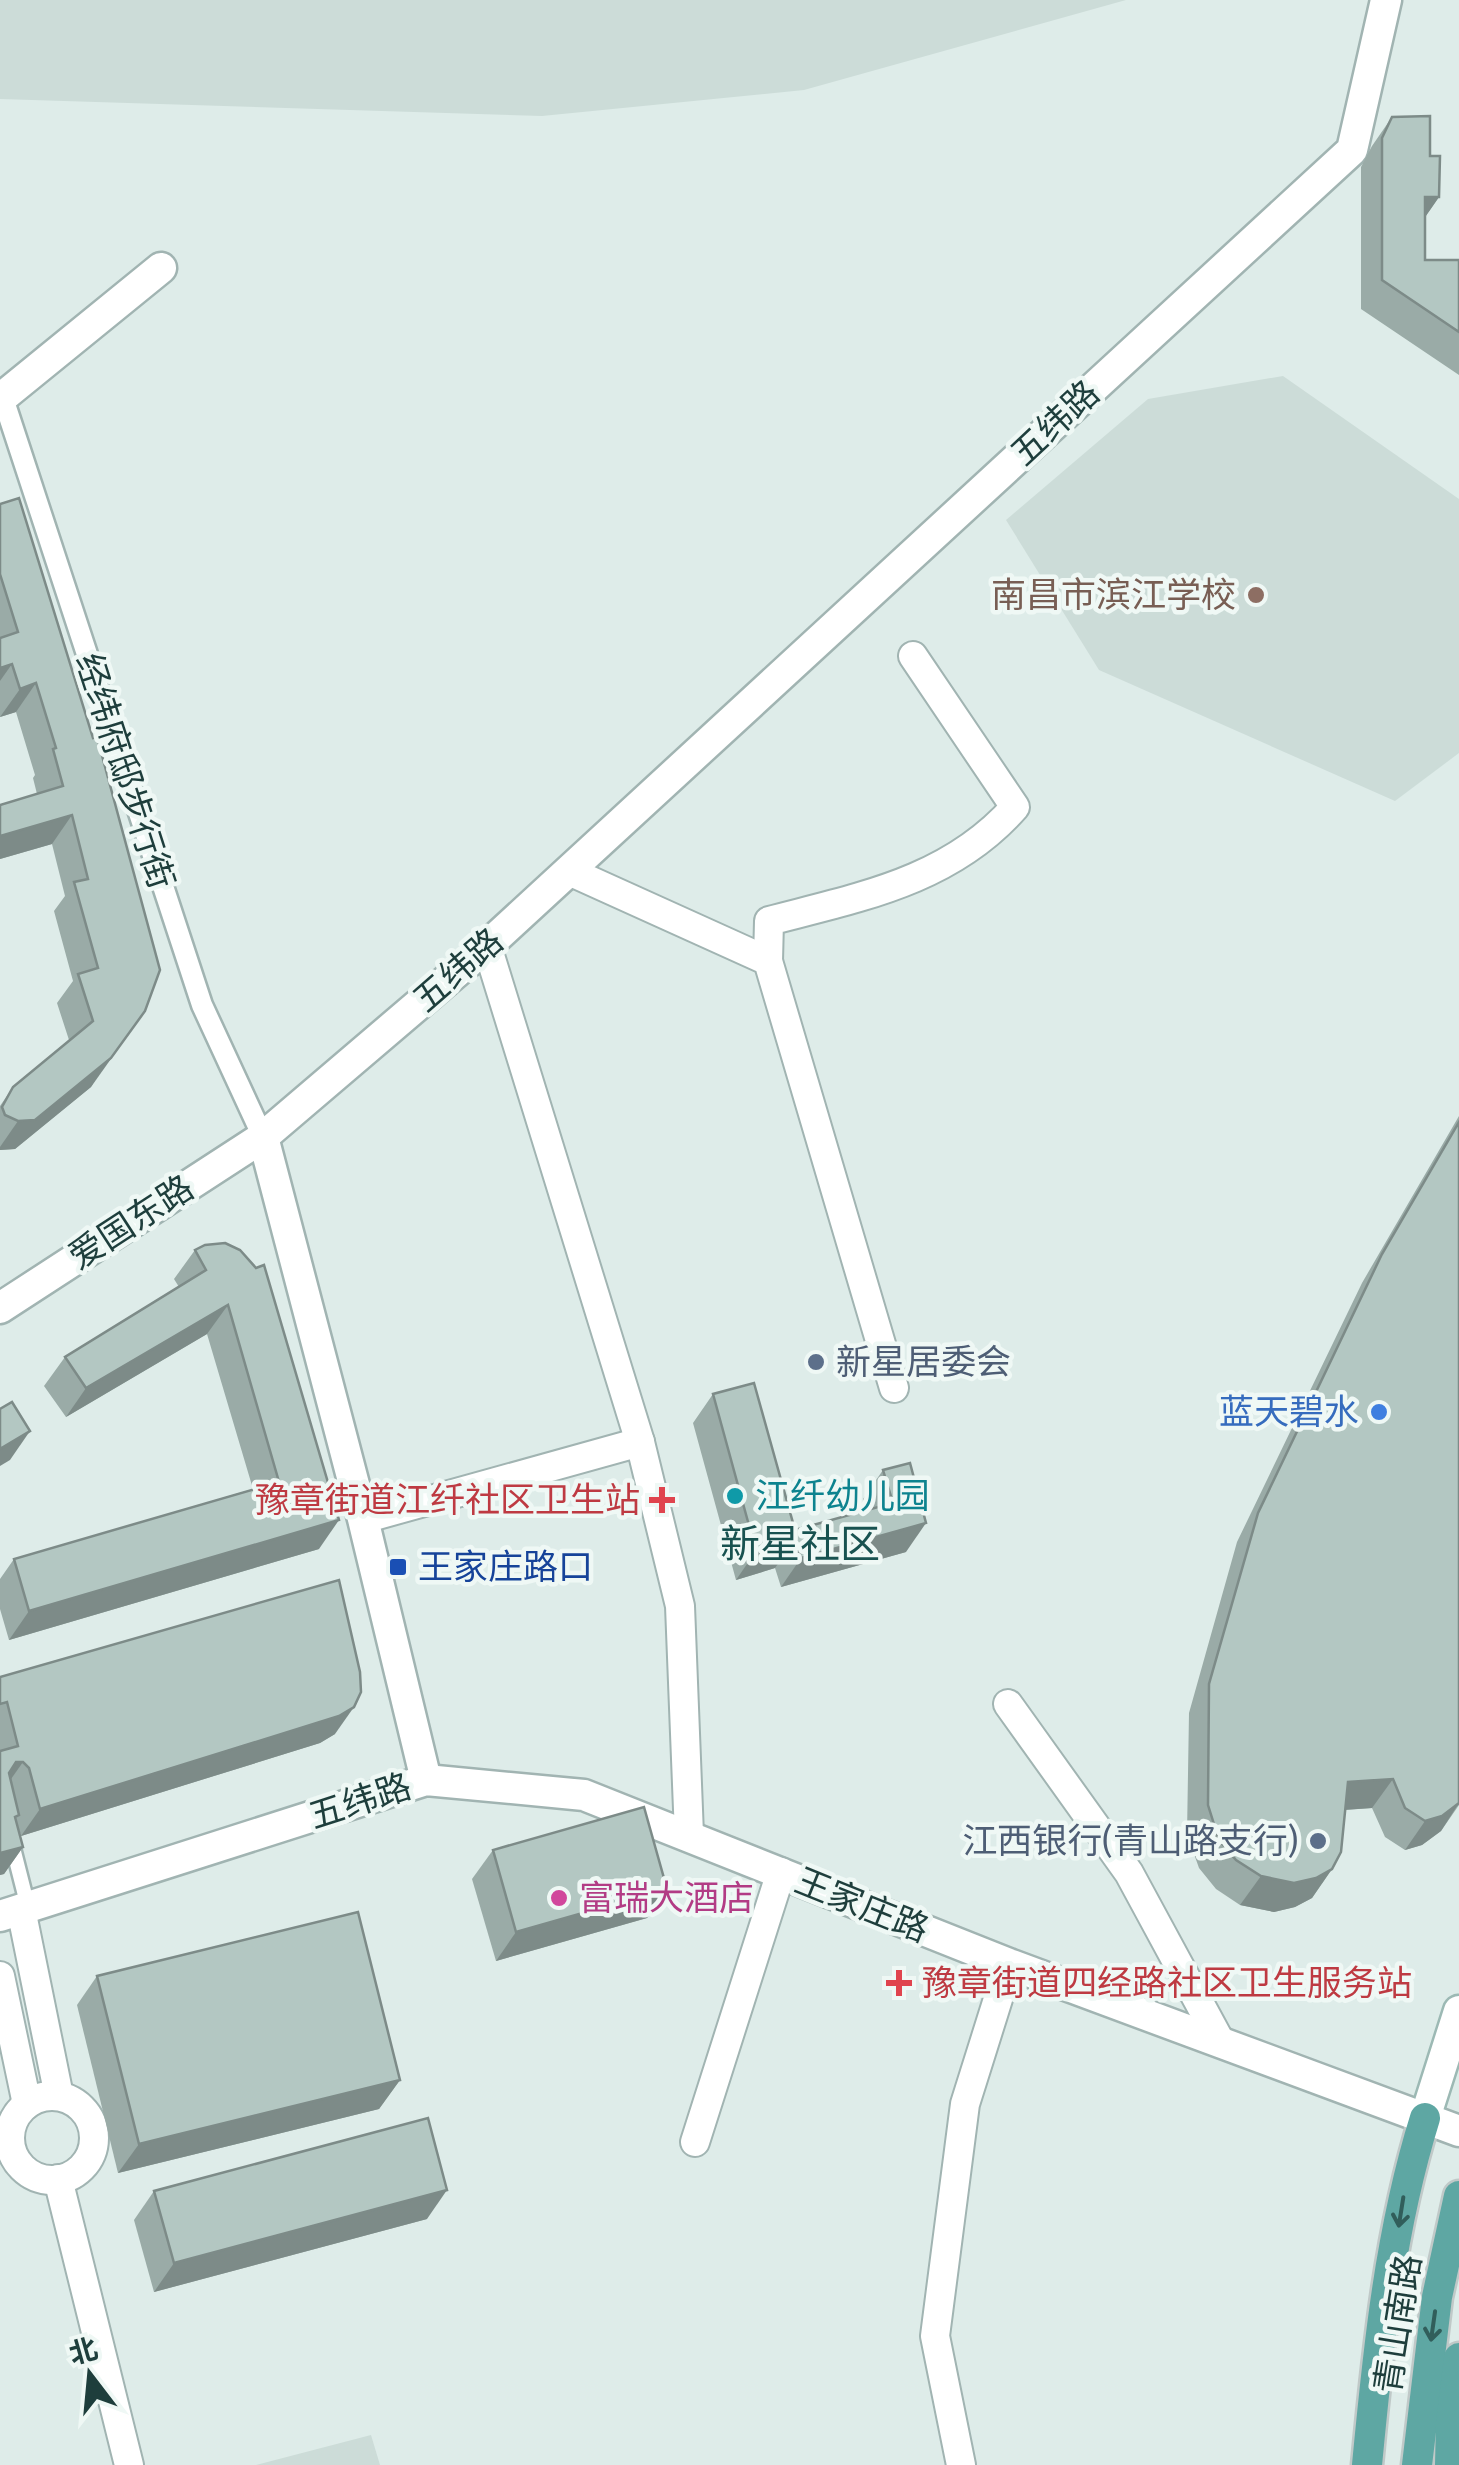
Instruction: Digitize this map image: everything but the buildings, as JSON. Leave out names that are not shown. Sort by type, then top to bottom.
[{"type":"main road","points":[[1366,2465],[1376,2362],[1408,2174],[1425,2118]]},
{"type":"main road","name":"青山南路","points":[[1417,2465],[1437,2297],[1459,2196]]},
{"type":"main road","name":"青山南路","points":[[1450,2465],[1459,2358]]},
{"type":"street","name":"五纬路","points":[[16,1911],[426,1780],[363,1519],[262,1137],[487,946],[1352,150],[1386,0]]},
{"type":"street","points":[[1,398],[161,268]]},
{"type":"street","name":"经纬府邸步行街","points":[[1,398],[202,1005],[262,1137]]},
{"type":"street","points":[[894,1388],[768,961],[768,921],[882,892],[937,870],[997,828],[1015,807],[913,656]]},
{"type":"street","points":[[569,871],[768,961]]},
{"type":"street","points":[[487,946],[640,1442],[680,1606],[689,1835]]},
{"type":"street","name":"爱国东路","points":[[0,1308],[262,1137]]},
{"type":"street","points":[[363,1519],[640,1442]]},
{"type":"street","points":[[1008,1704],[1129,1874],[1221,2042]]},
{"type":"street","name":"王家庄路","points":[[426,1780],[584,1795],[1009,1964],[1459,2131]]},
{"type":"street","points":[[695,2142],[780,1872]]},
{"type":"street","points":[[16,1911],[60,2096]]},
{"type":"street","points":[[961,2465],[934,2336],[964,2104],[1009,1964]]},
{"type":"street","points":[[0,1976],[27,2104]]},
{"type":"street","points":[[1425,2118],[1459,2011]]},
{"type":"street","points":[[46,2096],[60,2096],[83,2108],[94,2132],[94,2145],[82,2168],[70,2178],[58,2180],[30,2173],[12,2150],[10,2136],[13,2122],[27,2104],[46,2096]]},
{"type":"street","points":[[58,2180],[128,2465]]},
{"type":"lane","points":[[5,1817],[16,1911]]},
{"type":"shaded area","points":[[0,0],[1126,0],[804,90],[542,116],[0,99]]},
{"type":"shaded area","name":"南昌市滨江学校","points":[[1283,376],[1459,499],[1459,753],[1395,801],[1099,670],[1006,520],[1148,399]]},
{"type":"shaded area","points":[[371,2435],[380,2465],[256,2465]]},
{"type":"place","name":"南昌市滨江学校","points":[[1256,595]]},
{"type":"place","name":"新星居委会","points":[[816,1362]]},
{"type":"place","name":"蓝天碧水","points":[[1379,1412]]},
{"type":"place","name":"江纤幼儿园","points":[[735,1496]]},
{"type":"place","name":"豫章街道江纤社区卫生站","points":[[662,1500]]},
{"type":"place","name":"王家庄路口","points":[[398,1567]]},
{"type":"place","name":"江西银行(青山路支行)","points":[[1318,1841]]},
{"type":"place","name":"富瑞大酒店","points":[[559,1898]]},
{"type":"place","name":"豫章街道四经路社区卫生服务站","points":[[899,1983]]},
{"type":"district","name":"新星社区","points":[[800,1545]]}]
